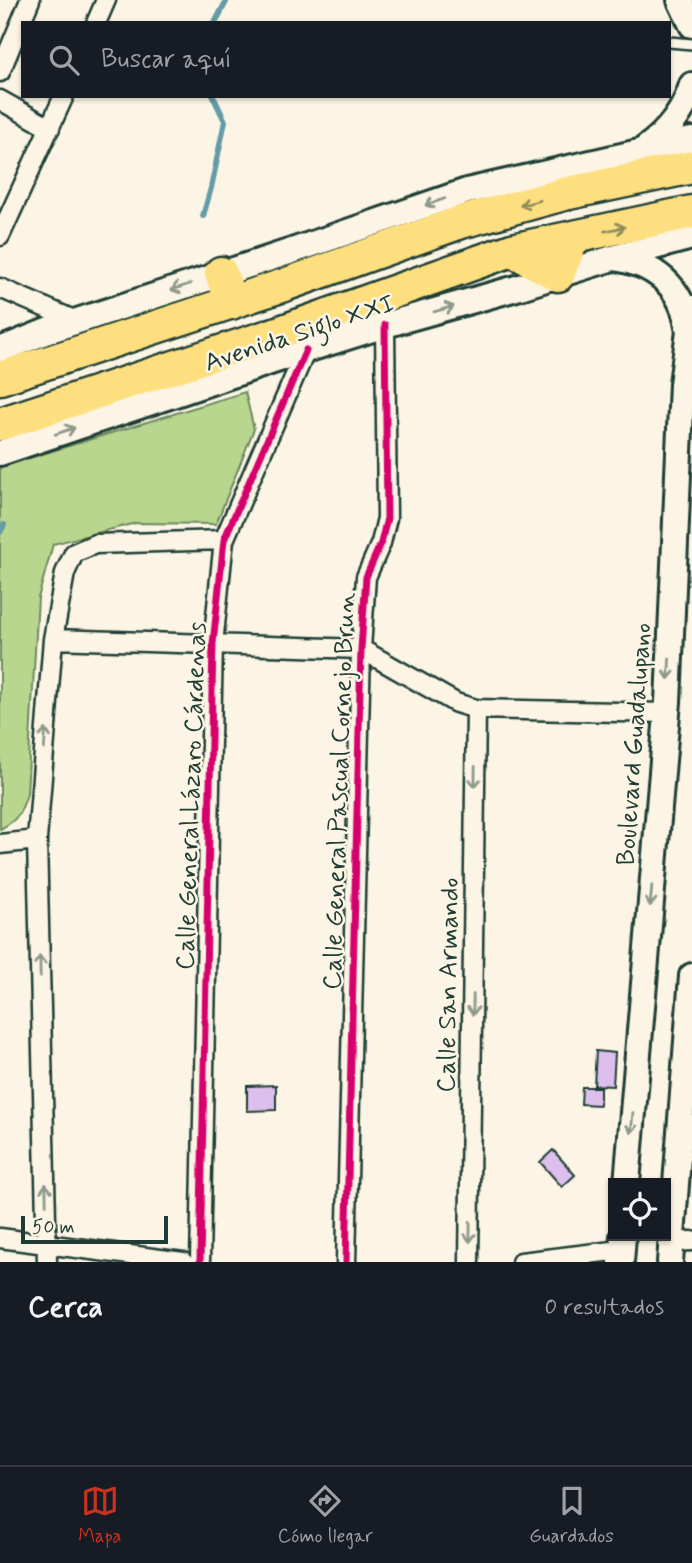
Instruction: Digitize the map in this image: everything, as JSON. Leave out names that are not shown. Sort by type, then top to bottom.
[{"type":"highway","name":"Avenida Siglo XXI","points":[[0,378],[226,288],[564,194],[692,167]]},
{"type":"highway","name":"Avenida Siglo XXI","points":[[0,424],[269,336],[512,250],[692,212]]},
{"type":"highway","points":[[512,250],[558,275],[573,237]]},
{"type":"street","points":[[21,21],[30,0]]},
{"type":"street","points":[[97,21],[106,0]]},
{"type":"street","points":[[680,0],[692,25]]},
{"type":"street","points":[[0,72],[21,22]]},
{"type":"street","points":[[644,150],[657,140],[677,117],[692,85]]},
{"type":"street","points":[[0,236],[63,98]]},
{"type":"street","points":[[0,100],[50,128]]},
{"type":"street","name":"Avenida Siglo XXI","points":[[0,350],[76,321],[226,288],[292,251],[467,191],[692,140]]},
{"type":"street","name":"Avenida Siglo XXI","points":[[0,453],[385,325],[692,237]]},
{"type":"street","points":[[613,258],[640,264],[664,279],[691,320]]},
{"type":"street","points":[[0,288],[76,321]]},
{"type":"street","name":"Boulevard Guadalupano","points":[[627,1178],[667,713],[682,384],[691,320]]},
{"type":"street","name":"Calle General Pascual Cornejo Brun","points":[[346,1262],[361,649],[366,576],[381,543],[387,518],[385,325]]},
{"type":"street","name":"Calle General Lázaro Cárdenas","points":[[200,1262],[213,644],[223,540],[306,350]]},
{"type":"street","points":[[47,1253],[37,840],[53,639],[65,573],[74,553],[95,544],[223,540]]},
{"type":"street","points":[[53,639],[361,649],[456,703],[476,709],[667,713]]},
{"type":"street","name":"Calle San Armando","points":[[469,1262],[476,709]]},
{"type":"street","points":[[0,844],[37,840]]},
{"type":"street","points":[[678,1248],[692,976]]},
{"type":"street","points":[[0,1238],[47,1253],[183,1262]]},
{"type":"street","points":[[521,1262],[622,1249]]},
{"type":"lane","points":[[671,42],[692,44]]},
{"type":"green space","points":[[245,392],[254,429],[216,524],[136,523],[53,544],[38,598],[27,794],[18,815],[0,829],[0,467]]},
{"type":"building","points":[[596,1051],[615,1053],[613,1086],[594,1085]]},
{"type":"building","points":[[276,1085],[276,1110],[247,1111],[247,1086]]},
{"type":"building","points":[[582,1087],[600,1087],[600,1105],[581,1104]]},
{"type":"building","points":[[553,1150],[575,1175],[562,1187],[540,1162]]},
{"type":"waterway","points":[[216,21],[227,0]]},
{"type":"waterway","points":[[203,216],[225,121],[214,98]]},
{"type":"waterway","points":[[0,532],[4,525]]},
{"type":"cycle path","points":[[346,1262],[361,649],[366,577],[381,543],[387,518],[385,325]]},
{"type":"cycle path","points":[[200,1262],[213,644],[224,540],[306,350]]}]
